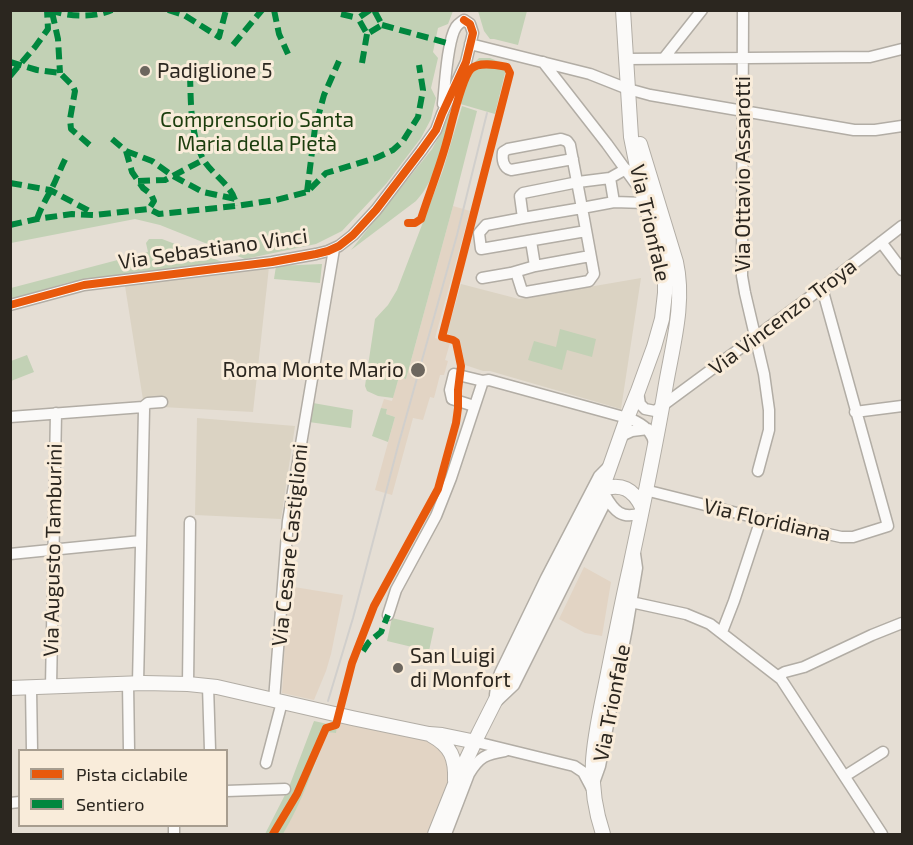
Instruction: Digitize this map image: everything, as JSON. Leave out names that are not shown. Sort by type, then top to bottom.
[{"type":"main road","name":"Via Trionfale","points":[[435,834],[479,733],[604,494],[611,465],[658,334],[665,293],[664,266],[643,198],[631,137],[623,10]]},
{"type":"main road","name":"Via Trionfale","points":[[603,834],[593,789],[594,741],[655,447],[679,302],[678,274],[670,244],[639,142],[630,120]]},
{"type":"main road","points":[[604,494],[611,486],[622,487],[633,494],[641,510]]},
{"type":"main road","points":[[10,688],[133,683],[208,686],[476,742]]},
{"type":"main road","points":[[429,734],[443,742],[450,751],[455,765],[455,784]]},
{"type":"street","points":[[664,58],[702,10]]},
{"type":"street","name":"Via Ottavio Assarotti","points":[[743,10],[742,276],[764,374],[769,421],[766,444],[758,471]]},
{"type":"street","points":[[465,15],[472,27],[470,44],[600,76],[628,89],[650,95],[854,130],[880,130],[903,126]]},
{"type":"street","name":"Via Sebastiano Vinci","points":[[442,114],[447,63],[455,29],[465,15]]},
{"type":"street","name":"Via Sebastiano Vinci","points":[[10,305],[84,285],[272,262],[334,249],[353,235],[396,185],[429,141],[466,62],[470,44]]},
{"type":"street","points":[[626,59],[870,57],[903,49]]},
{"type":"street","points":[[447,63],[457,65],[466,62]]},
{"type":"street","points":[[543,62],[626,170],[643,198],[486,225],[479,233],[481,249],[586,231]]},
{"type":"street","points":[[559,81],[561,74],[568,68]]},
{"type":"street","points":[[516,272],[522,291],[526,292],[589,281],[594,274],[578,182],[570,145],[563,139],[508,149],[502,153],[505,167],[511,170],[573,159]]},
{"type":"street","points":[[523,218],[520,196],[522,194],[610,178],[626,170]]},
{"type":"street","points":[[610,178],[614,202]]},
{"type":"street","name":"Via Vincenzo Troya","points":[[662,406],[902,227]]},
{"type":"street","points":[[531,241],[535,266]]},
{"type":"street","points":[[881,242],[902,270]]},
{"type":"street","name":"Via Cesare Castiglioni","points":[[266,763],[278,701],[287,529],[334,249]]},
{"type":"street","points":[[482,278],[590,256]]},
{"type":"street","points":[[822,288],[855,412],[903,406]]},
{"type":"street","points":[[474,406],[453,399],[450,390],[454,374],[483,381],[489,380],[627,418],[648,429],[654,439],[655,447]]},
{"type":"street","points":[[388,615],[396,590],[440,507],[483,381]]},
{"type":"street","points":[[638,391],[640,404],[645,409],[655,411],[662,406]]},
{"type":"street","points":[[10,417],[142,407],[148,403],[162,402]]},
{"type":"street","points":[[129,749],[141,541],[144,410],[142,407]]},
{"type":"street","name":"Via Floridiana","points":[[645,490],[844,538],[888,526],[855,412]]},
{"type":"street","name":"Via Augusto Tamburini","points":[[51,687],[56,413]]},
{"type":"street","points":[[621,436],[632,431],[648,429]]},
{"type":"street","points":[[494,704],[498,677],[542,587],[599,476],[611,465]]},
{"type":"street","points":[[604,494],[620,514],[631,516],[641,510]]},
{"type":"street","points":[[722,632],[760,519]]},
{"type":"street","points":[[188,684],[190,522]]},
{"type":"street","points":[[10,554],[141,541]]},
{"type":"street","name":"Via Trionfale","points":[[593,789],[600,765],[637,568],[634,546]]},
{"type":"street","points":[[631,602],[686,614],[710,624],[778,676],[882,834]]},
{"type":"street","points":[[778,676],[811,664],[903,623]]},
{"type":"street","points":[[208,686],[210,749]]},
{"type":"street","points":[[31,688],[32,749]]},
{"type":"street","points":[[476,742],[574,766],[581,770],[593,789]]},
{"type":"street","points":[[446,834],[469,774],[477,763],[489,754],[511,750]]},
{"type":"street","points":[[845,776],[883,752]]},
{"type":"street","points":[[228,791],[285,789]]},
{"type":"shaded area","points":[[453,206],[470,211],[435,338],[450,343],[445,360],[448,361],[444,375],[440,375],[434,398],[430,397],[423,420],[413,418],[392,495],[375,490],[395,417],[386,414],[387,409],[381,408],[384,399],[392,401],[399,377],[406,379]]},
{"type":"shaded area","points":[[269,267],[253,412],[144,406],[125,286]]},
{"type":"shaded area","points":[[641,278],[621,409],[465,365],[460,341],[447,333],[461,284],[519,299]]},
{"type":"shaded area","points":[[197,418],[295,426],[281,519],[195,515]]},
{"type":"shaded area","points":[[584,567],[611,582],[602,636],[585,633],[559,619]]},
{"type":"shaded area","points":[[288,586],[343,595],[331,654],[314,700],[282,693]]},
{"type":"shaded area","points":[[343,721],[436,742],[449,760],[450,787],[431,834],[283,834],[314,768],[326,731],[335,733],[337,726]]},
{"type":"green space","name":"Comprensorio Santa Maria della Pietà","points":[[11,10],[453,11],[448,24],[438,28],[433,52],[438,58],[431,88],[436,98],[431,119],[421,138],[386,184],[342,231],[316,244],[245,259],[160,225],[135,219],[11,243]]},
{"type":"green space","points":[[478,11],[527,11],[518,45],[490,39],[484,31]]},
{"type":"green space","points":[[479,58],[490,58],[507,65],[495,114],[450,101],[465,72]]},
{"type":"green space","points":[[462,106],[477,111],[406,379],[399,377],[393,398],[378,396],[367,391],[365,386],[375,319],[388,305],[397,290],[443,170]]},
{"type":"green space","points":[[448,114],[451,114],[438,160],[423,192],[416,201],[351,250],[432,149]]},
{"type":"green space","points":[[149,239],[162,239],[225,263],[93,278],[66,283],[11,300],[11,288],[148,252],[146,243]]},
{"type":"green space","points":[[322,264],[320,283],[274,279],[276,266]]},
{"type":"green space","points":[[560,329],[596,339],[592,357],[567,350],[562,370],[528,360],[534,341],[556,347]]},
{"type":"green space","points":[[27,355],[34,372],[11,381],[11,361]]},
{"type":"green space","points":[[313,403],[353,410],[351,428],[309,422]]},
{"type":"green space","points":[[381,408],[387,409],[386,414],[395,417],[388,442],[372,436]]},
{"type":"green space","points":[[392,618],[434,628],[429,651],[387,641]]},
{"type":"green space","points":[[314,721],[337,726],[336,733],[326,732],[302,797],[283,834],[265,834],[289,787]]},
{"type":"railway","points":[[328,701],[353,618],[457,235],[487,113]]},
{"type":"marked path","points":[[10,76],[48,29],[47,10]]},
{"type":"marked path","points":[[50,10],[81,16],[112,10]]},
{"type":"marked path","points":[[168,10],[184,15],[219,37],[226,10]]},
{"type":"marked path","points":[[233,45],[262,10]]},
{"type":"marked path","points":[[274,10],[279,34],[288,54]]},
{"type":"marked path","points":[[370,10],[358,18],[367,34],[382,25],[374,10]]},
{"type":"marked path","points":[[52,12],[58,39],[60,73]]},
{"type":"marked path","points":[[341,14],[358,18]]},
{"type":"marked path","points":[[382,25],[451,44]]},
{"type":"marked path","points":[[362,63],[367,34]]},
{"type":"marked path","points":[[307,192],[315,128],[324,95],[339,61]]},
{"type":"marked path","points":[[10,62],[37,70],[60,73],[73,86],[75,91],[70,119],[71,129],[92,147]]},
{"type":"marked path","points":[[10,225],[72,214],[95,215],[149,209],[159,214],[236,206],[276,200],[307,192],[326,173],[376,158],[393,150],[403,141],[418,117],[423,90],[419,65]]},
{"type":"marked path","points":[[190,75],[192,116],[198,147],[206,163],[231,192],[236,206]]},
{"type":"marked path","points":[[112,139],[126,151],[132,172],[143,188],[151,194],[154,201],[149,209]]},
{"type":"marked path","points":[[126,151],[152,161],[173,176],[203,192],[236,199]]},
{"type":"marked path","points":[[37,219],[68,155]]},
{"type":"marked path","points":[[138,181],[165,180],[203,160]]},
{"type":"marked path","points":[[10,183],[50,190],[93,213]]},
{"type":"marked path","points":[[363,651],[369,642],[381,632],[388,615]]},
{"type":"cycle path","points":[[10,305],[84,285],[272,262],[316,254],[339,246],[353,235],[376,210],[436,130],[466,62],[473,33],[470,24],[464,20]]},
{"type":"cycle path","points":[[273,834],[297,794],[326,728],[336,725],[352,663],[374,606],[438,489],[456,423],[461,366],[456,342],[442,337],[510,73],[507,67],[479,65],[467,74],[421,219],[415,223],[408,223]]},
{"type":"place","name":"Padiglione 5","points":[[145,71]]},
{"type":"place","name":"Roma Monte Mario","points":[[418,370]]},
{"type":"place","name":"San Luigi di Monfort","points":[[398,668]]}]
